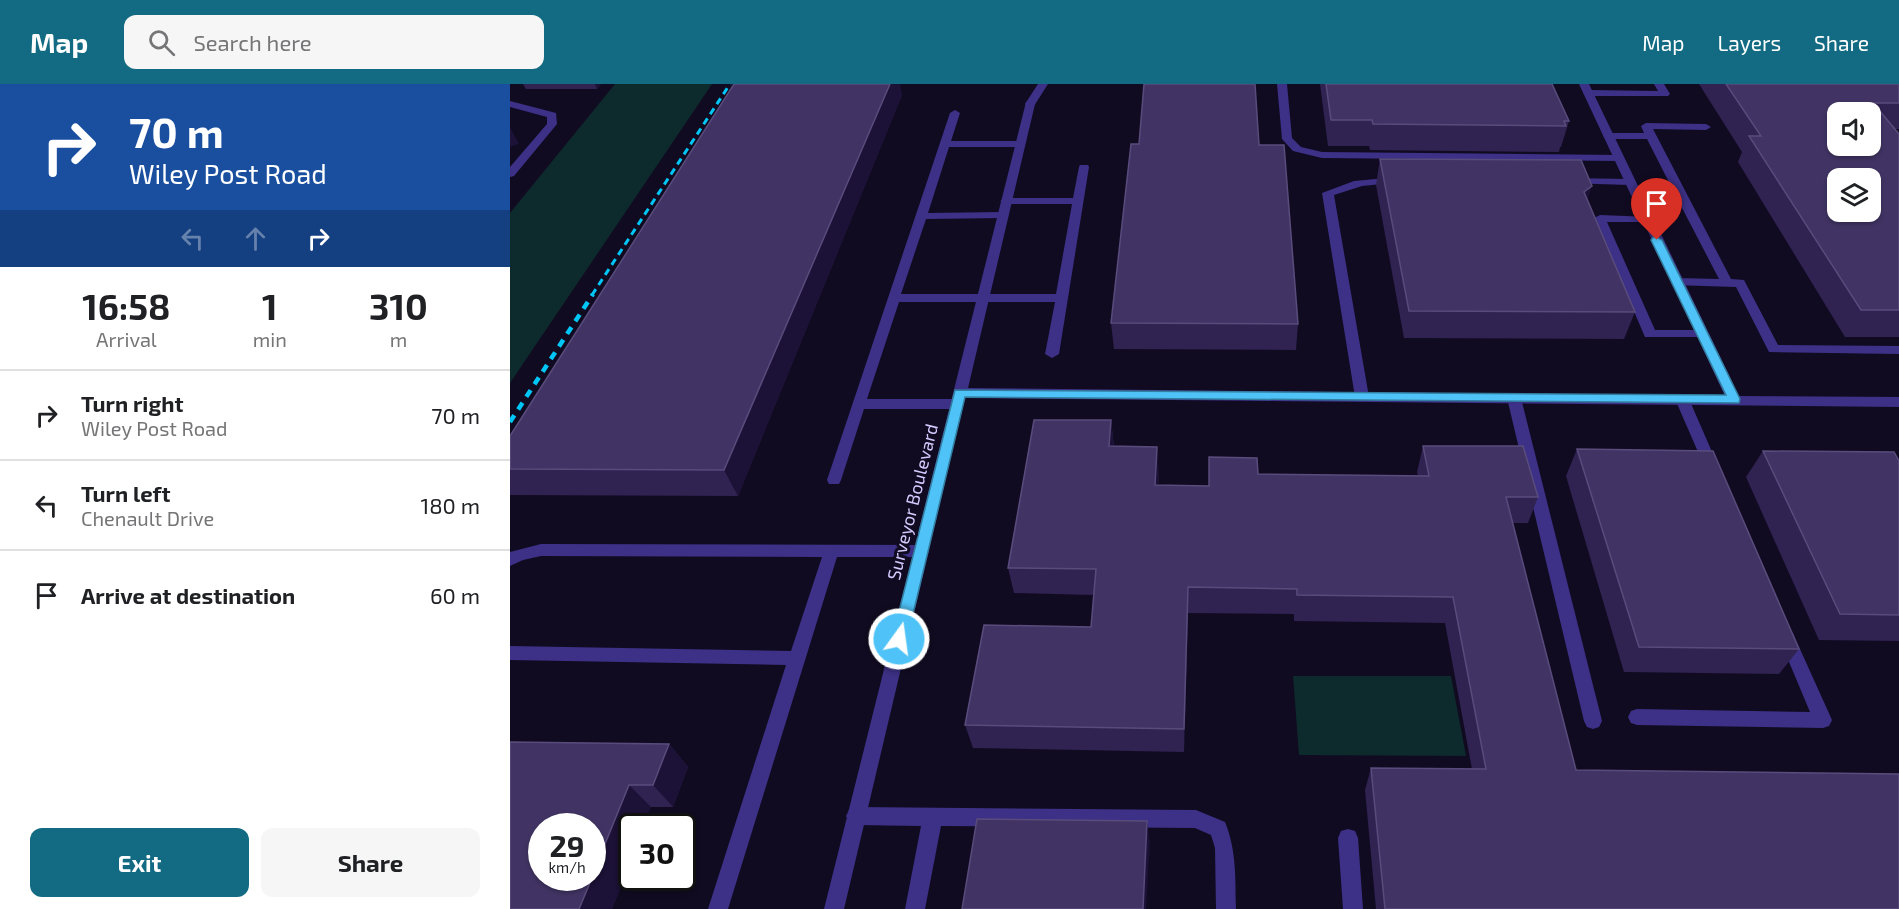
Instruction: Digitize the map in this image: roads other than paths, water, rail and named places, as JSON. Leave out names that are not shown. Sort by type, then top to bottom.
[{"type":"street","name":"Surveyor Boulevard","points":[[834,909],[1030,104],[1043,84]]},
{"type":"street","points":[[1282,84],[1287,139],[1297,149],[1322,155],[1618,158]]},
{"type":"street","points":[[1659,84],[1665,94],[1586,89],[1734,399]]},
{"type":"street","points":[[510,104],[552,115],[552,124],[510,174]]},
{"type":"street","points":[[834,480],[955,113]]},
{"type":"street","points":[[1706,127],[1646,126],[1727,283]]},
{"type":"street","points":[[1608,136],[1651,136]]},
{"type":"street","points":[[945,144],[1020,144]]},
{"type":"street","points":[[1052,354],[1083,167]]},
{"type":"street","points":[[1362,397],[1328,193],[1351,183],[1373,180],[1408,180]]},
{"type":"street","points":[[1559,181],[1629,182]]},
{"type":"street","points":[[1638,199],[1683,199]]},
{"type":"street","points":[[922,216],[1078,201]]},
{"type":"street","points":[[1647,219],[1600,218],[1650,333],[1703,334]]},
{"type":"street","points":[[1677,282],[1740,283],[1774,349],[1899,350]]},
{"type":"street","points":[[894,298],[1062,298]]},
{"type":"street","points":[[860,405],[958,398],[1362,397],[1899,402]]},
{"type":"street","points":[[1514,398],[1593,721]]},
{"type":"street","points":[[1682,399],[1720,484]]},
{"type":"street","points":[[510,560],[519,554],[541,550],[921,551]]},
{"type":"street","points":[[718,909],[831,552]]},
{"type":"street","points":[[1636,717],[1823,720],[1780,624]]},
{"type":"street","points":[[510,653],[797,658]]},
{"type":"street","points":[[856,816],[1196,819],[1218,829],[1225,848],[1226,909]]},
{"type":"street","points":[[915,909],[933,816]]},
{"type":"street","points":[[1348,838],[1353,909]]},
{"type":"railway","points":[[592,295],[730,84]]},
{"type":"railway","points":[[510,422],[593,294]]}]
